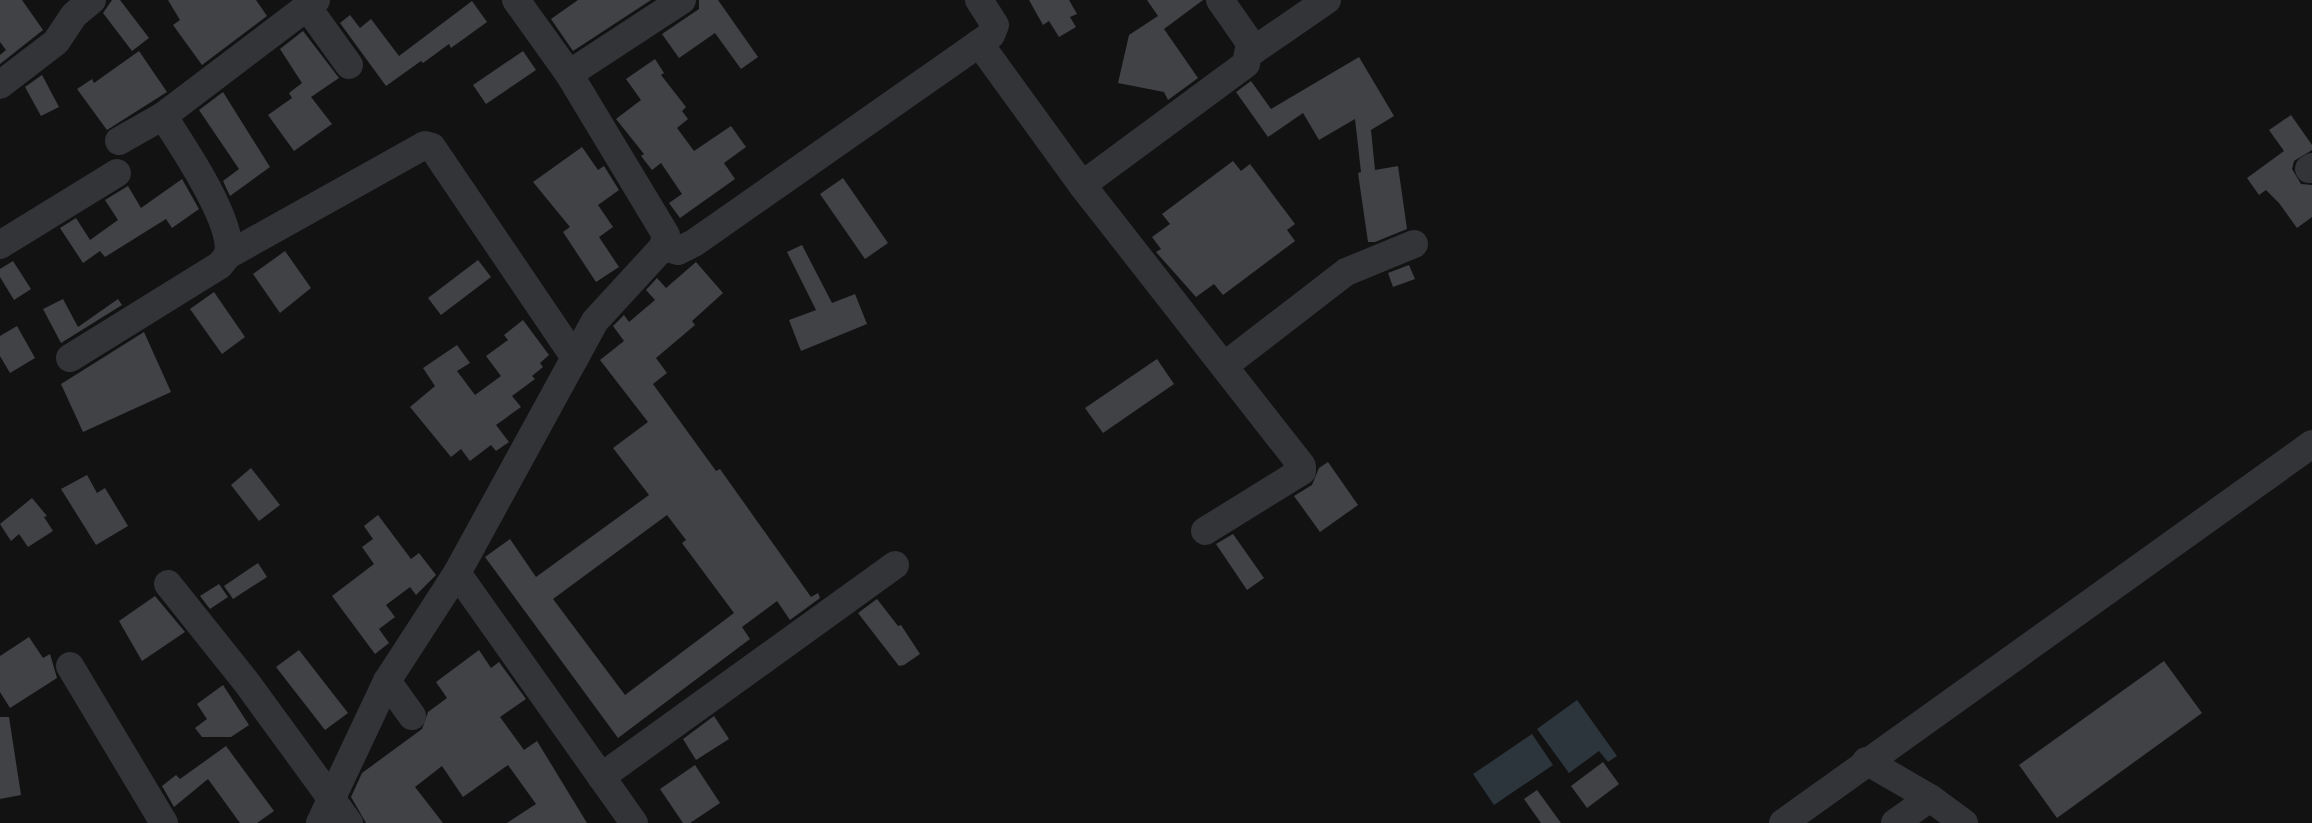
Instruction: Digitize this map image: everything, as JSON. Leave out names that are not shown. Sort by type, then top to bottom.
[{"type":"street","points":[[0,85],[56,42],[74,15],[92,0]]},
{"type":"street","points":[[325,810],[387,681],[457,573],[595,321],[663,247],[666,235],[569,74],[516,0]]},
{"type":"street","points":[[569,74],[682,0]]},
{"type":"street","points":[[663,247],[678,251],[694,243],[979,43],[995,30],[979,0]]},
{"type":"street","points":[[1082,185],[1246,64],[1250,43],[1220,0]]},
{"type":"street","points":[[1250,53],[1327,0]]},
{"type":"street","points":[[119,141],[163,116],[312,4],[349,65]]},
{"type":"street","points":[[979,43],[1082,185],[1302,469],[1205,531]]},
{"type":"street","points":[[163,116],[198,170],[230,239],[228,255]]},
{"type":"street","points":[[70,358],[220,265],[228,255],[425,145],[432,147],[575,358]]},
{"type":"street","points":[[0,245],[117,173]]},
{"type":"street","points":[[1224,366],[1346,272],[1414,244]]},
{"type":"street","points":[[1783,823],[2312,444]]},
{"type":"street","points":[[601,777],[895,565]]},
{"type":"street","points":[[457,573],[634,823]]},
{"type":"street","points":[[168,584],[247,683],[325,810],[349,823]]},
{"type":"street","points":[[70,666],[164,823]]},
{"type":"street","points":[[387,681],[412,716]]},
{"type":"street","points":[[1866,761],[1930,798],[1964,823]]},
{"type":"street","points":[[1895,823],[1930,798]]},
{"type":"shaded area","points":[[1577,700],[1617,756],[1608,762],[1599,751],[1569,773],[1537,729]]},
{"type":"shaded area","points":[[1532,734],[1553,765],[1494,805],[1473,774]]},
{"type":"building","points":[[0,0],[22,0],[43,30],[0,64],[0,55],[6,50],[0,42]]},
{"type":"building","points":[[112,0],[120,0],[149,38],[132,51],[103,13]]},
{"type":"building","points":[[168,0],[256,0],[267,16],[202,65],[173,25],[180,20]]},
{"type":"building","points":[[578,0],[651,0],[573,51],[551,19]]},
{"type":"building","points":[[699,0],[718,0],[758,57],[741,69],[715,33],[679,58],[662,34],[699,9]]},
{"type":"building","points":[[1029,0],[1069,0],[1077,14],[1070,17],[1076,27],[1059,37],[1049,21],[1043,25]]},
{"type":"building","points":[[1147,0],[1203,0],[1164,29],[1198,78],[1168,100],[1164,92],[1118,83],[1129,35],[1158,16]]},
{"type":"building","points":[[472,1],[487,22],[451,48],[449,44],[386,86],[340,23],[350,15],[360,28],[371,19],[399,56]]},
{"type":"building","points":[[303,31],[339,78],[311,97],[332,124],[294,151],[268,115],[292,98],[289,93],[302,83],[280,49]]},
{"type":"building","points":[[139,51],[167,92],[107,130],[77,89],[92,79],[94,83]]},
{"type":"building","points":[[523,51],[536,70],[486,104],[473,85]]},
{"type":"building","points":[[1359,57],[1394,116],[1371,130],[1375,170],[1398,166],[1407,229],[1375,242],[1368,242],[1358,173],[1361,172],[1355,119],[1319,140],[1303,113],[1268,137],[1236,92],[1251,81],[1271,109]]},
{"type":"building","points":[[655,59],[664,73],[661,75],[686,107],[682,111],[688,119],[677,128],[694,151],[731,126],[746,147],[724,163],[735,179],[680,218],[669,203],[682,194],[661,163],[652,170],[641,156],[644,154],[616,119],[641,100],[626,79]]},
{"type":"building","points":[[42,75],[59,107],[41,116],[25,87]]},
{"type":"building","points":[[223,92],[270,167],[230,196],[223,181],[239,169],[199,110]]},
{"type":"building","points":[[2291,115],[2312,145],[2312,150],[2294,161],[2292,169],[2301,184],[2312,185],[2312,217],[2297,228],[2266,190],[2259,195],[2247,178],[2284,151],[2269,130]]},
{"type":"building","points":[[582,147],[598,170],[604,166],[619,190],[598,205],[613,227],[599,237],[619,267],[596,282],[563,232],[570,227],[533,182]]},
{"type":"building","points":[[1233,161],[1241,171],[1250,164],[1295,224],[1287,230],[1295,241],[1223,295],[1214,284],[1196,297],[1156,252],[1161,249],[1152,237],[1170,224],[1162,214]]},
{"type":"building","points":[[843,178],[888,243],[865,259],[820,194]]},
{"type":"building","points":[[182,179],[199,209],[172,228],[166,219],[105,257],[100,251],[83,263],[60,228],[76,218],[90,240],[118,220],[105,200],[128,186],[141,208]]},
{"type":"building","points":[[802,245],[832,303],[855,294],[867,324],[801,351],[789,320],[816,310],[787,252]]},
{"type":"building","points":[[285,251],[311,288],[280,313],[253,274]]},
{"type":"building","points":[[478,260],[491,277],[441,315],[428,298]]},
{"type":"building","points":[[13,261],[31,289],[14,300],[0,277],[0,269]]},
{"type":"building","points":[[696,262],[723,293],[692,321],[695,325],[656,358],[667,373],[653,384],[716,471],[720,469],[811,597],[818,593],[820,598],[790,620],[777,601],[742,627],[750,639],[618,738],[485,557],[510,539],[536,577],[649,495],[613,448],[648,422],[600,360],[624,341],[613,326],[624,315],[629,322],[655,300],[646,290],[657,278],[666,288]],"holes":[[[667,515],[686,540],[682,543],[734,613],[625,695],[553,599]]]},
{"type":"building","points":[[1409,265],[1415,279],[1393,287],[1388,273]]},
{"type":"building","points":[[214,292],[245,337],[222,354],[190,309]]},
{"type":"building","points":[[63,299],[78,327],[118,299],[122,305],[61,343],[43,309]]},
{"type":"building","points":[[523,320],[549,355],[540,363],[543,367],[532,376],[535,379],[512,396],[521,407],[496,425],[509,442],[496,451],[491,445],[470,461],[461,449],[451,457],[410,407],[435,386],[423,368],[457,345],[470,363],[457,371],[475,395],[501,376],[486,356],[508,340],[504,335]]},
{"type":"building","points":[[17,326],[35,358],[10,373],[0,356],[0,336]]},
{"type":"building","points":[[144,332],[171,392],[83,432],[61,384]]},
{"type":"building","points":[[1157,359],[1174,384],[1103,433],[1085,408]]},
{"type":"building","points":[[1328,462],[1358,505],[1320,532],[1294,496],[1312,485],[1319,468]]},
{"type":"building","points":[[251,468],[280,505],[259,521],[231,485]]},
{"type":"building","points":[[87,475],[97,493],[105,488],[128,526],[96,545],[61,489]]},
{"type":"building","points":[[32,498],[47,516],[44,517],[53,531],[28,547],[19,534],[11,541],[0,524]]},
{"type":"building","points":[[378,515],[411,559],[419,553],[436,575],[416,595],[410,587],[386,605],[395,617],[379,629],[389,643],[375,654],[332,596],[374,564],[362,547],[373,539],[364,526]]},
{"type":"building","points":[[1233,534],[1264,578],[1247,590],[1216,544]]},
{"type":"building","points":[[258,563],[267,577],[233,599],[224,586]]},
{"type":"building","points":[[219,584],[228,597],[210,609],[200,596]]},
{"type":"building","points":[[155,596],[185,632],[142,661],[119,621]]},
{"type":"building","points":[[877,599],[898,626],[901,625],[920,654],[904,665],[899,666],[858,613]]},
{"type":"building","points":[[29,637],[43,658],[50,654],[57,678],[10,708],[0,692],[0,656]]},
{"type":"building","points":[[299,650],[348,713],[325,730],[276,667]]},
{"type":"building","points":[[479,650],[491,668],[499,662],[526,699],[500,717],[524,750],[537,741],[587,823],[507,823],[536,804],[508,765],[463,797],[442,766],[415,787],[443,823],[366,823],[351,797],[362,773],[422,729],[428,712],[447,698],[436,682]]},
{"type":"building","points":[[2164,661],[2202,713],[2057,818],[2019,765]]},
{"type":"building","points":[[223,685],[249,725],[231,737],[202,737],[195,728],[207,719],[197,704]]},
{"type":"building","points":[[714,716],[729,739],[696,760],[683,739]]},
{"type":"building","points":[[0,717],[9,717],[21,795],[0,799]]},
{"type":"building","points":[[226,746],[274,811],[257,823],[240,823],[208,779],[174,807],[162,786],[176,775],[180,779]]},
{"type":"building","points":[[1603,762],[1619,784],[1587,808],[1571,786]]},
{"type":"building","points":[[695,765],[720,803],[690,823],[683,823],[660,789]]},
{"type":"building","points":[[1537,790],[1561,823],[1541,823],[1524,799]]}]
